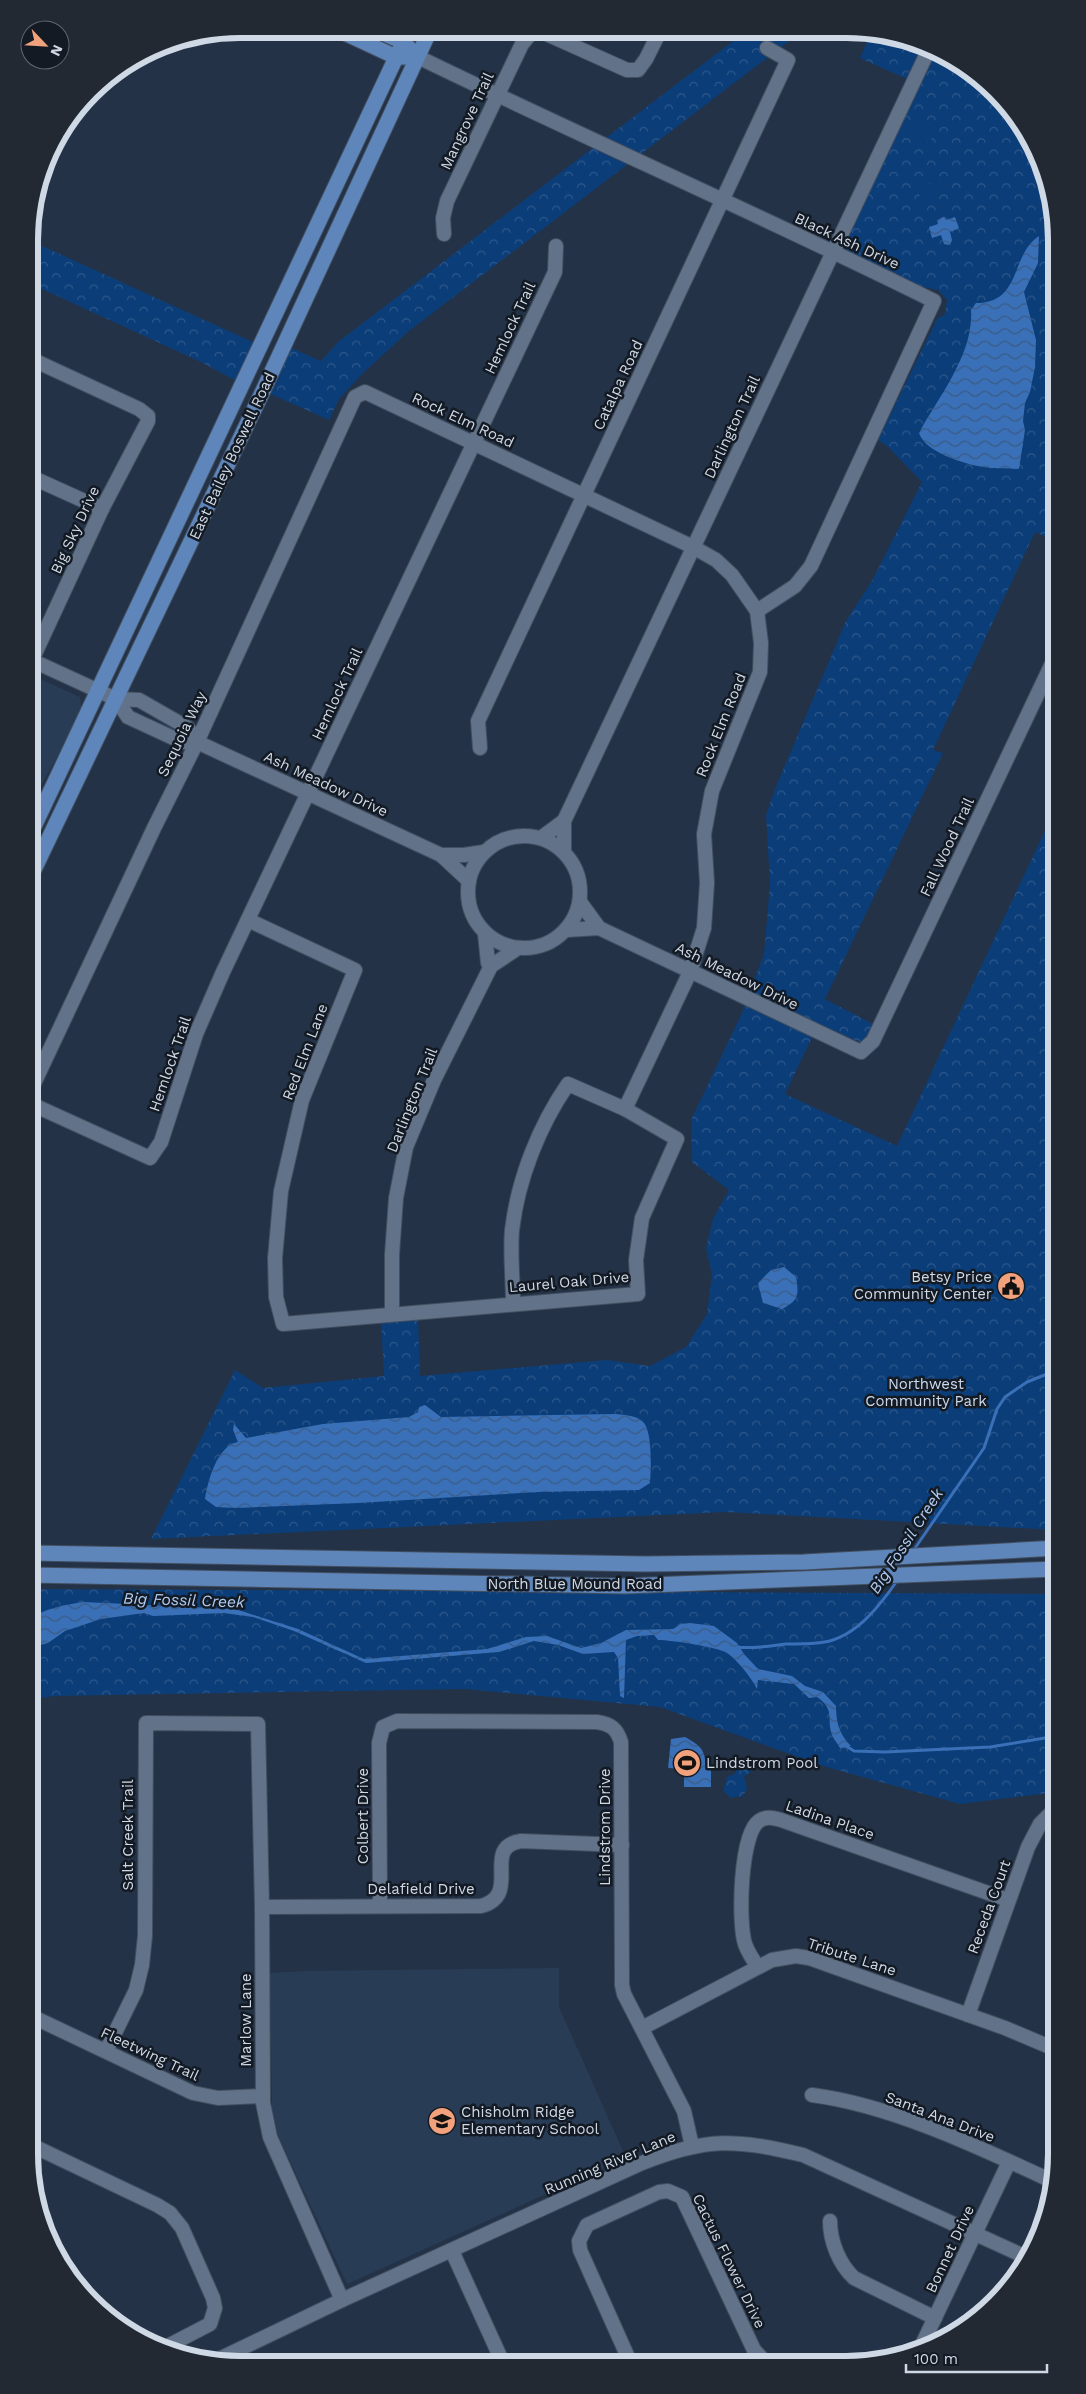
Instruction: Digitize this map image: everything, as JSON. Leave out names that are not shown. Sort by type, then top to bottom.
[{"type":"main road","points":[[355,38],[396,57],[418,57],[407,38]]},
{"type":"main road","name":"East Bailey Boswell Road","points":[[38,818],[405,38]]},
{"type":"main road","name":"East Bailey Boswell Road","points":[[38,851],[116,699],[261,395],[426,38]]},
{"type":"main road","name":"North Blue Mound Road","points":[[38,1553],[635,1564],[804,1562],[1048,1548]]},
{"type":"main road","points":[[92,1577],[94,1554]]},
{"type":"main road","name":"North Blue Mound Road","points":[[38,1575],[625,1586],[925,1576],[1048,1569]]},
{"type":"street","name":"Mangrove Trail","points":[[444,234],[443,218],[447,201],[525,38]]},
{"type":"street","name":"Mangrove Trail","points":[[555,38],[627,70],[638,70],[656,38]]},
{"type":"street","name":"Catalpa Road","points":[[480,748],[478,720],[788,60],[767,48]]},
{"type":"street","name":"Darlington Trail","points":[[564,852],[564,820],[927,54]]},
{"type":"street","name":"Black Ash Drive","points":[[418,57],[496,96],[566,126],[722,201],[834,251],[934,301],[811,566],[795,586],[757,611]]},
{"type":"street","name":"Hemlock Trail","points":[[38,1107],[150,1158],[161,1142],[196,1034],[248,920],[555,272],[556,246]]},
{"type":"street","name":"Big Sky Drive","points":[[38,362],[139,409],[148,416],[146,428],[102,509],[38,644]]},
{"type":"street","name":"Rock Elm Road","points":[[365,392],[693,547],[716,560],[732,575],[757,611],[762,643],[760,672],[712,791],[704,834],[707,882],[704,928],[690,972],[625,1110]]},
{"type":"street","name":"Sequoia Way","points":[[38,1075],[150,836],[197,742],[355,397],[365,392]]},
{"type":"street","points":[[38,480],[102,509]]},
{"type":"street","points":[[38,662],[116,699]]},
{"type":"street","name":"Fall Wood Trail","points":[[861,1052],[873,1041],[1048,672]]},
{"type":"street","name":"Ash Meadow Drive","points":[[116,699],[128,716],[182,742],[197,742],[441,855],[469,881]]},
{"type":"street","name":"Darlington Trail","points":[[541,838],[564,820]]},
{"type":"street","points":[[526,835],[541,838],[554,843],[564,852],[578,875],[581,888],[580,902],[575,917],[566,930],[552,941],[536,947],[518,948],[495,941],[485,934],[476,922],[470,909],[469,881],[473,868],[484,852],[496,842],[526,835]]},
{"type":"street","name":"Ash Meadow Drive","points":[[441,855],[464,855],[484,852]]},
{"type":"street","name":"Ash Meadow Drive","points":[[580,902],[599,928],[861,1052]]},
{"type":"street","name":"Red Elm Lane","points":[[248,920],[355,970],[302,1100],[281,1191],[275,1258],[276,1297],[283,1324]]},
{"type":"street","name":"Ash Meadow Drive","points":[[566,930],[599,928]]},
{"type":"street","points":[[485,934],[488,963],[490,966],[518,948]]},
{"type":"street","name":"Darlington Trail","points":[[392,1314],[392,1255],[396,1198],[406,1147],[434,1080],[490,966]]},
{"type":"street","points":[[513,1304],[512,1231],[522,1180],[543,1127],[564,1090],[568,1084],[625,1110]]},
{"type":"street","name":"Laurel Oak Drive","points":[[283,1324],[638,1294],[636,1260],[642,1218],[677,1139],[625,1110]]},
{"type":"street","name":"Lindstrom Drive","points":[[384,1727],[397,1721],[588,1722],[607,1724],[619,1733],[621,1742],[622,1985],[624,1994],[684,2111],[692,2146]]},
{"type":"street","name":"Salt Creek Trail","points":[[106,2051],[136,1990],[142,1965],[145,1936],[146,1724],[258,1724]]},
{"type":"street","name":"Marlow Lane","points":[[258,1724],[262,1907],[263,2096],[270,2137],[342,2300]]},
{"type":"street","name":"Colbert Drive","points":[[380,1906],[379,1743],[384,1727]]},
{"type":"street","name":"Receda Court","points":[[968,2015],[1008,1900],[1033,1836],[1048,1816]]},
{"type":"street","name":"Ladina Place","points":[[758,1967],[745,1943],[742,1870],[748,1837],[753,1826],[760,1820],[770,1817],[1008,1900]]},
{"type":"street","name":"Delafield Drive","points":[[262,1907],[481,1906],[491,1903],[497,1898],[501,1889],[501,1856],[504,1848],[510,1843],[521,1841],[622,1845]]},
{"type":"street","name":"Tribute Lane","points":[[642,2028],[772,1960],[796,1956],[809,1958],[968,2015],[1048,2046]]},
{"type":"street","name":"Fleetwing Trail","points":[[38,2019],[193,2093],[218,2098],[263,2096]]},
{"type":"street","name":"Santa Ana Drive","points":[[812,2095],[854,2103],[973,2146],[1047,2179]]},
{"type":"street","name":"Running River Lane","points":[[230,2356],[342,2300],[642,2163],[692,2146],[735,2142],[765,2146],[804,2155],[1021,2255]]},
{"type":"street","points":[[38,2148],[157,2205],[170,2213],[182,2228],[213,2298],[215,2308],[214,2317],[210,2324],[171,2345]]},
{"type":"street","name":"Bonnet Drive","points":[[924,2341],[1009,2162]]},
{"type":"street","name":"Cactus Flower Drive","points":[[627,2356],[580,2250],[582,2232],[587,2225],[659,2192],[668,2191],[682,2197],[754,2350],[760,2356]]},
{"type":"street","points":[[830,2221],[830,2234],[846,2270],[854,2278],[935,2318]]},
{"type":"street","points":[[452,2251],[500,2356]]},
{"type":"shaded area","points":[[38,678],[80,697],[82,712],[38,791]]},
{"type":"shaded area","name":"Chisholm Ridge Elementary School","points":[[559,1968],[559,2007],[626,2158],[347,2284],[278,2135],[272,2108],[270,1973]]},
{"type":"green space","points":[[737,38],[793,38],[409,331],[363,373],[339,399],[329,420],[266,392],[289,347],[321,361],[338,342]]},
{"type":"green space","points":[[869,39],[899,44],[921,52],[907,79],[860,58]]},
{"type":"green space","name":"Northwest Community Park","points":[[932,57],[936,58],[969,79],[991,99],[1022,146],[1036,171],[1042,187],[1048,226],[1048,538],[1035,532],[933,750],[943,753],[825,999],[875,1025],[863,1043],[818,1025],[785,1094],[897,1146],[1048,824],[1048,1530],[725,1512],[151,1539],[235,1370],[263,1388],[384,1376],[381,1321],[418,1319],[420,1376],[607,1360],[650,1366],[686,1347],[707,1314],[712,1274],[706,1248],[713,1219],[729,1190],[692,1162],[691,1120],[742,1013],[764,954],[770,884],[766,815],[775,789],[846,621],[872,581],[922,482],[887,446],[878,440],[937,319],[945,314],[947,300],[938,290],[923,287],[848,251],[844,247]]},
{"type":"green space","points":[[915,113],[938,126],[929,143],[905,130]]},
{"type":"green space","points":[[937,181],[940,194],[922,201],[918,191],[922,190],[921,187]]},
{"type":"green space","points":[[38,244],[255,343],[238,382],[203,363],[38,287]]},
{"type":"green space","points":[[38,1589],[1048,1594],[1048,1793],[960,1804],[823,1766],[660,1707],[465,1689],[54,1696],[38,1699]]},
{"type":"green space","points":[[741,1758],[750,1760],[754,1765],[751,1772],[744,1776],[747,1788],[743,1796],[731,1798],[723,1791],[727,1777],[736,1773],[735,1765]]},
{"type":"water","points":[[944,217],[946,220],[955,217],[959,228],[950,232],[952,240],[950,245],[944,244],[941,235],[932,238],[929,227],[938,224],[937,220]]},
{"type":"water","points":[[1039,236],[1038,263],[1024,292],[1036,340],[1035,367],[1030,392],[1025,403],[1023,421],[1025,430],[1019,469],[987,468],[956,460],[929,446],[919,433],[954,374],[961,358],[967,343],[971,310],[976,303],[991,301],[1009,287],[1023,254]]},
{"type":"water","points":[[784,1267],[796,1277],[797,1293],[795,1300],[782,1309],[763,1303],[758,1283],[771,1270]]},
{"type":"water","points":[[425,1405],[441,1417],[615,1414],[636,1418],[646,1425],[650,1441],[650,1483],[639,1490],[538,1492],[235,1508],[216,1507],[205,1499],[211,1474],[219,1457],[224,1450],[238,1442],[233,1430],[234,1424],[246,1438],[323,1424],[409,1417],[418,1412],[419,1407]]},
{"type":"water","points":[[83,1602],[235,1609],[298,1629],[364,1659],[487,1649],[526,1637],[547,1636],[581,1648],[601,1643],[626,1630],[673,1629],[681,1624],[690,1623],[714,1626],[737,1643],[758,1669],[792,1676],[805,1686],[823,1692],[836,1706],[839,1728],[851,1746],[840,1748],[831,1731],[827,1707],[817,1697],[809,1698],[794,1684],[758,1680],[757,1689],[744,1670],[727,1653],[704,1646],[658,1640],[654,1635],[637,1636],[626,1640],[624,1698],[620,1696],[618,1658],[614,1652],[583,1654],[558,1645],[534,1641],[499,1652],[366,1663],[294,1631],[253,1617],[224,1613],[153,1616],[144,1613],[101,1619],[65,1631],[48,1643],[38,1646],[38,1615],[62,1606]]},
{"type":"water","name":"Lindstrom Pool","points":[[685,1737],[695,1743],[703,1752],[706,1768],[711,1770],[711,1787],[684,1787],[684,1769],[668,1768],[671,1739]]},
{"type":"waterway","name":"Big Fossil Creek","points":[[913,1551],[984,1448],[997,1409],[1005,1397],[1027,1382],[1048,1374]]},
{"type":"waterway","name":"Big Fossil Creek","points":[[737,1647],[830,1641],[853,1630],[882,1602],[897,1581]]},
{"type":"waterway","points":[[843,1744],[854,1751],[885,1752],[990,1747],[1048,1737]]},
{"type":"place","name":"Betsy Price Community Center","points":[[1011,1286]]},
{"type":"place","name":"Lindstrom Pool","points":[[687,1763]]},
{"type":"place","name":"Chisholm Ridge Elementary School","points":[[442,2121]]}]
